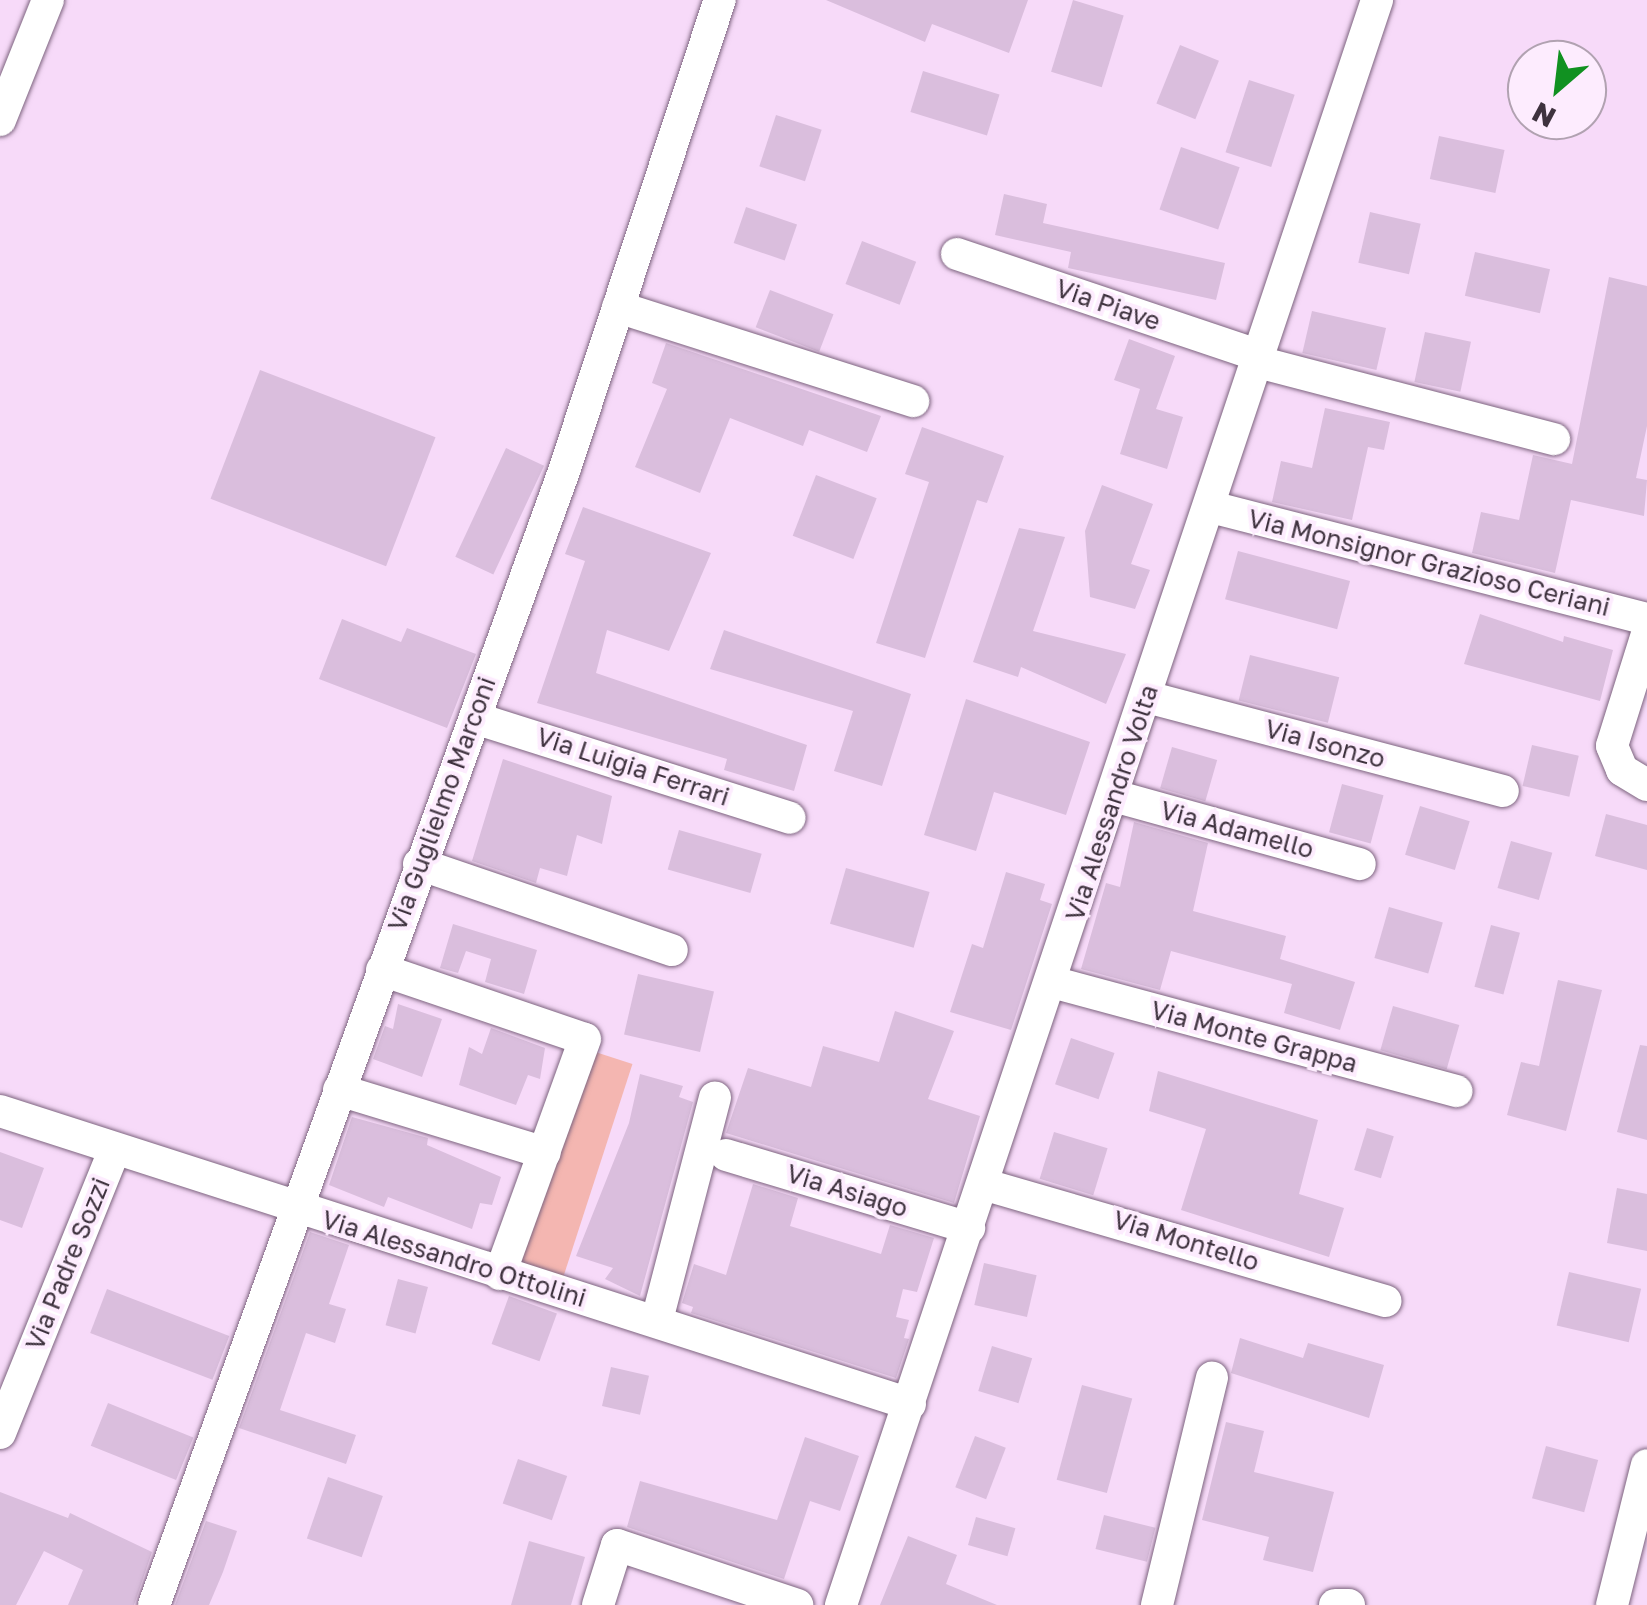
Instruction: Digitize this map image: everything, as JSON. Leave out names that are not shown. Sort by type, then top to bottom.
[{"type":"street","points":[[0,120],[48,0]]},
{"type":"street","name":"Via Guglielmo Marconi","points":[[154,1605],[475,718],[720,0]]},
{"type":"street","name":"Via Alessandro Volta","points":[[841,1605],[986,1185],[1378,0]]},
{"type":"street","name":"Via Piave","points":[[957,254],[1259,359],[1554,439]]},
{"type":"street","points":[[618,307],[913,400]]},
{"type":"street","name":"Via Monsignor Grazioso Ceriani","points":[[1211,507],[1647,619]]},
{"type":"street","points":[[1647,634],[1612,746],[1622,770],[1647,785]]},
{"type":"street","name":"Via Isonzo","points":[[1147,697],[1503,791]]},
{"type":"street","name":"Via Luigia Ferrari","points":[[475,718],[790,818]]},
{"type":"street","name":"Via Adamello","points":[[1114,796],[1360,864]]},
{"type":"street","points":[[419,864],[672,950]]},
{"type":"street","points":[[382,970],[585,1039],[500,1274]]},
{"type":"street","name":"Via Monte Grappa","points":[[1052,982],[1456,1091]]},
{"type":"street","points":[[339,1090],[545,1153]]},
{"type":"street","points":[[657,1320],[714,1097]]},
{"type":"street","name":"Via Alessandro Ottolini","points":[[0,1112],[294,1210],[657,1320],[910,1404]]},
{"type":"street","name":"Via Padre Sozzi","points":[[0,1434],[7,1394],[114,1151]]},
{"type":"street","name":"Via Asiago","points":[[726,1155],[969,1228]]},
{"type":"street","name":"Via Montello","points":[[986,1185],[1386,1301]]},
{"type":"street","points":[[1157,1605],[1212,1378]]},
{"type":"street","points":[[1612,1605],[1647,1466]]},
{"type":"street","points":[[598,1605],[617,1545],[797,1605]]},
{"type":"street","points":[[1335,1605],[1349,1605]]},
{"type":"shaded area","points":[[583,1048],[632,1064],[561,1285],[511,1269]]},
{"type":"building","points":[[826,0],[1028,0],[1009,53],[932,24],[925,42]]},
{"type":"building","points":[[1073,0],[1124,15],[1102,87],[1051,72]]},
{"type":"building","points":[[1180,45],[1219,61],[1195,119],[1156,103]]},
{"type":"building","points":[[923,71],[1000,94],[987,136],[910,112]]},
{"type":"building","points":[[1249,80],[1295,95],[1271,167],[1226,152]]},
{"type":"building","points":[[776,115],[822,130],[805,181],[759,166]]},
{"type":"building","points":[[1439,136],[1505,150],[1495,193],[1430,179]]},
{"type":"building","points":[[1181,147],[1240,167],[1218,230],[1160,209]]},
{"type":"building","points":[[1004,194],[1047,204],[1043,223],[1225,263],[1216,300],[1068,268],[1071,252],[995,235]]},
{"type":"building","points":[[746,207],[797,225],[785,261],[734,243]]},
{"type":"building","points":[[1370,212],[1421,224],[1409,274],[1358,263]]},
{"type":"building","points":[[862,241],[916,262],[900,305],[846,284]]},
{"type":"building","points":[[1475,252],[1550,269],[1540,313],[1465,296]]},
{"type":"building","points":[[1609,277],[1647,286],[1647,426],[1636,478],[1647,480],[1644,516],[1571,500],[1555,573],[1472,553],[1481,512],[1519,520],[1533,455],[1572,464]]},
{"type":"building","points":[[770,290],[833,314],[819,352],[756,327]]},
{"type":"building","points":[[1312,311],[1386,328],[1376,370],[1302,353]]},
{"type":"building","points":[[1425,332],[1471,342],[1460,392],[1414,382]]},
{"type":"building","points":[[1129,339],[1175,356],[1156,409],[1183,417],[1167,469],[1120,454],[1140,389],[1114,380]]},
{"type":"building","points":[[666,343],[881,416],[867,452],[809,430],[803,446],[730,418],[700,493],[635,467],[667,389],[652,383]]},
{"type":"building","points":[[260,370],[436,437],[386,566],[211,499]]},
{"type":"building","points":[[1325,408],[1390,422],[1384,450],[1368,447],[1352,520],[1272,502],[1281,461],[1312,468]]},
{"type":"building","points":[[922,427],[1004,456],[987,503],[977,500],[925,658],[876,643],[929,482],[905,474]]},
{"type":"building","points":[[506,448],[544,466],[493,575],[455,557]]},
{"type":"building","points":[[816,475],[877,498],[853,559],[793,536]]},
{"type":"building","points":[[1102,485],[1153,504],[1131,564],[1150,570],[1135,609],[1090,597],[1085,531]]},
{"type":"building","points":[[583,507],[711,553],[669,651],[607,630],[596,673],[807,745],[794,791],[724,770],[727,759],[537,703],[585,561],[565,554]]},
{"type":"building","points":[[1019,528],[1065,537],[1033,631],[1126,654],[1106,704],[1021,667],[1018,677],[973,662]]},
{"type":"building","points":[[1238,551],[1350,581],[1337,629],[1225,599]]},
{"type":"building","points":[[1480,614],[1563,642],[1564,636],[1613,650],[1600,701],[1464,664]]},
{"type":"building","points":[[342,619],[401,642],[407,628],[476,654],[447,728],[319,679]]},
{"type":"building","points":[[724,630],[911,694],[882,786],[834,771],[853,711],[710,669]]},
{"type":"building","points":[[1250,655],[1339,677],[1328,723],[1239,701]]},
{"type":"building","points":[[966,699],[1090,742],[1066,815],[994,792],[976,851],[924,835]]},
{"type":"building","points":[[1532,745],[1579,756],[1569,797],[1523,786]]},
{"type":"building","points":[[1172,747],[1217,760],[1205,801],[1160,788]]},
{"type":"building","points":[[503,759],[612,796],[602,844],[577,835],[567,876],[540,868],[536,883],[472,861]]},
{"type":"building","points":[[1342,784],[1384,795],[1371,843],[1329,832]]},
{"type":"building","points":[[1420,806],[1470,821],[1455,870],[1405,855]]},
{"type":"building","points":[[1606,814],[1647,825],[1647,870],[1595,856]]},
{"type":"building","points":[[1134,822],[1208,843],[1193,911],[1286,936],[1280,959],[1355,982],[1340,1030],[1284,1013],[1292,984],[1171,951],[1160,990],[1081,969],[1106,883],[1120,887]]},
{"type":"building","points":[[679,830],[762,854],[750,893],[668,869]]},
{"type":"building","points":[[1511,841],[1552,853],[1539,900],[1497,888]]},
{"type":"building","points":[[846,868],[930,892],[914,948],[830,924]]},
{"type":"building","points":[[1006,872],[1045,884],[1040,900],[1052,904],[1011,1030],[950,1012],[972,944],[983,948]]},
{"type":"building","points":[[1389,907],[1443,922],[1428,973],[1374,958]]},
{"type":"building","points":[[453,924],[537,950],[524,994],[485,982],[491,959],[466,951],[458,973],[440,968]]},
{"type":"building","points":[[1491,925],[1520,933],[1503,995],[1474,987]]},
{"type":"building","points":[[638,974],[714,992],[700,1052],[624,1034]]},
{"type":"building","points":[[1558,980],[1602,990],[1566,1131],[1507,1115],[1521,1062],[1539,1066]]},
{"type":"building","points":[[398,1004],[442,1019],[422,1077],[373,1059],[385,1026],[393,1029]]},
{"type":"building","points":[[1393,1006],[1459,1025],[1447,1069],[1380,1050]]},
{"type":"building","points":[[895,1011],[954,1031],[928,1099],[980,1116],[954,1203],[726,1133],[748,1068],[811,1087],[823,1046],[879,1062]]},
{"type":"building","points":[[491,1028],[545,1048],[540,1079],[528,1075],[516,1105],[459,1085],[469,1047],[482,1054]]},
{"type":"building","points":[[1071,1038],[1114,1053],[1099,1099],[1055,1084]]},
{"type":"building","points":[[1640,1045],[1647,1046],[1647,1140],[1617,1132]]},
{"type":"building","points":[[1158,1071],[1318,1120],[1299,1194],[1344,1208],[1329,1257],[1181,1210],[1206,1129],[1149,1111]]},
{"type":"building","points":[[640,1074],[683,1086],[679,1097],[693,1102],[640,1296],[605,1279],[613,1268],[576,1256],[629,1123]]},
{"type":"building","points":[[352,1117],[428,1138],[427,1145],[501,1177],[492,1205],[480,1203],[472,1229],[388,1197],[384,1207],[329,1185]]},
{"type":"building","points":[[1367,1128],[1394,1136],[1381,1178],[1354,1170]]},
{"type":"building","points":[[1054,1132],[1108,1148],[1093,1195],[1040,1179]]},
{"type":"building","points":[[0,1152],[44,1168],[22,1228],[0,1220]]},
{"type":"building","points":[[753,1184],[798,1198],[790,1226],[881,1254],[890,1225],[934,1238],[917,1292],[903,1289],[896,1317],[909,1320],[904,1338],[909,1339],[896,1378],[691,1313],[693,1307],[682,1303],[694,1264],[726,1275]]},
{"type":"building","points":[[1617,1188],[1647,1194],[1647,1251],[1607,1243]]},
{"type":"building","points":[[310,1232],[349,1245],[329,1304],[346,1309],[335,1343],[306,1333],[280,1410],[356,1435],[346,1464],[239,1428]]},
{"type":"building","points":[[984,1263],[1037,1275],[1027,1317],[974,1305]]},
{"type":"building","points":[[1569,1272],[1641,1289],[1629,1342],[1557,1326]]},
{"type":"building","points":[[398,1279],[428,1287],[416,1333],[386,1325]]},
{"type":"building","points":[[107,1289],[229,1336],[212,1380],[90,1333]]},
{"type":"building","points":[[509,1296],[557,1313],[539,1361],[492,1344]]},
{"type":"building","points":[[1240,1338],[1303,1358],[1308,1343],[1384,1365],[1369,1418],[1231,1373]]},
{"type":"building","points":[[992,1346],[1032,1358],[1018,1403],[978,1391]]},
{"type":"building","points":[[611,1367],[649,1376],[640,1415],[602,1406]]},
{"type":"building","points":[[1082,1385],[1132,1398],[1107,1493],[1057,1480]]},
{"type":"building","points":[[108,1403],[193,1437],[176,1480],[91,1446]]},
{"type":"building","points":[[1226,1422],[1264,1431],[1254,1472],[1334,1492],[1313,1572],[1263,1560],[1269,1537],[1202,1520]]},
{"type":"building","points":[[975,1436],[1006,1448],[986,1499],[955,1487]]},
{"type":"building","points":[[805,1437],[859,1456],[840,1511],[810,1501],[784,1579],[627,1527],[640,1481],[777,1520]]},
{"type":"building","points":[[1546,1446],[1598,1460],[1584,1512],[1532,1498]]},
{"type":"building","points":[[518,1459],[567,1476],[552,1520],[503,1503]]},
{"type":"building","points":[[328,1477],[383,1496],[362,1557],[307,1538]]},
{"type":"building","points":[[0,1492],[68,1518],[70,1513],[152,1552],[134,1605],[68,1605],[83,1570],[44,1551],[16,1605],[0,1605]]},
{"type":"building","points":[[1104,1515],[1155,1528],[1147,1562],[1096,1549]]},
{"type":"building","points":[[976,1517],[1015,1528],[1007,1556],[968,1545]]},
{"type":"building","points":[[206,1521],[237,1531],[223,1572],[209,1605],[175,1605]]},
{"type":"building","points":[[908,1536],[957,1555],[946,1584],[997,1605],[880,1605]]},
{"type":"building","points":[[529,1541],[585,1557],[571,1605],[511,1605]]}]
